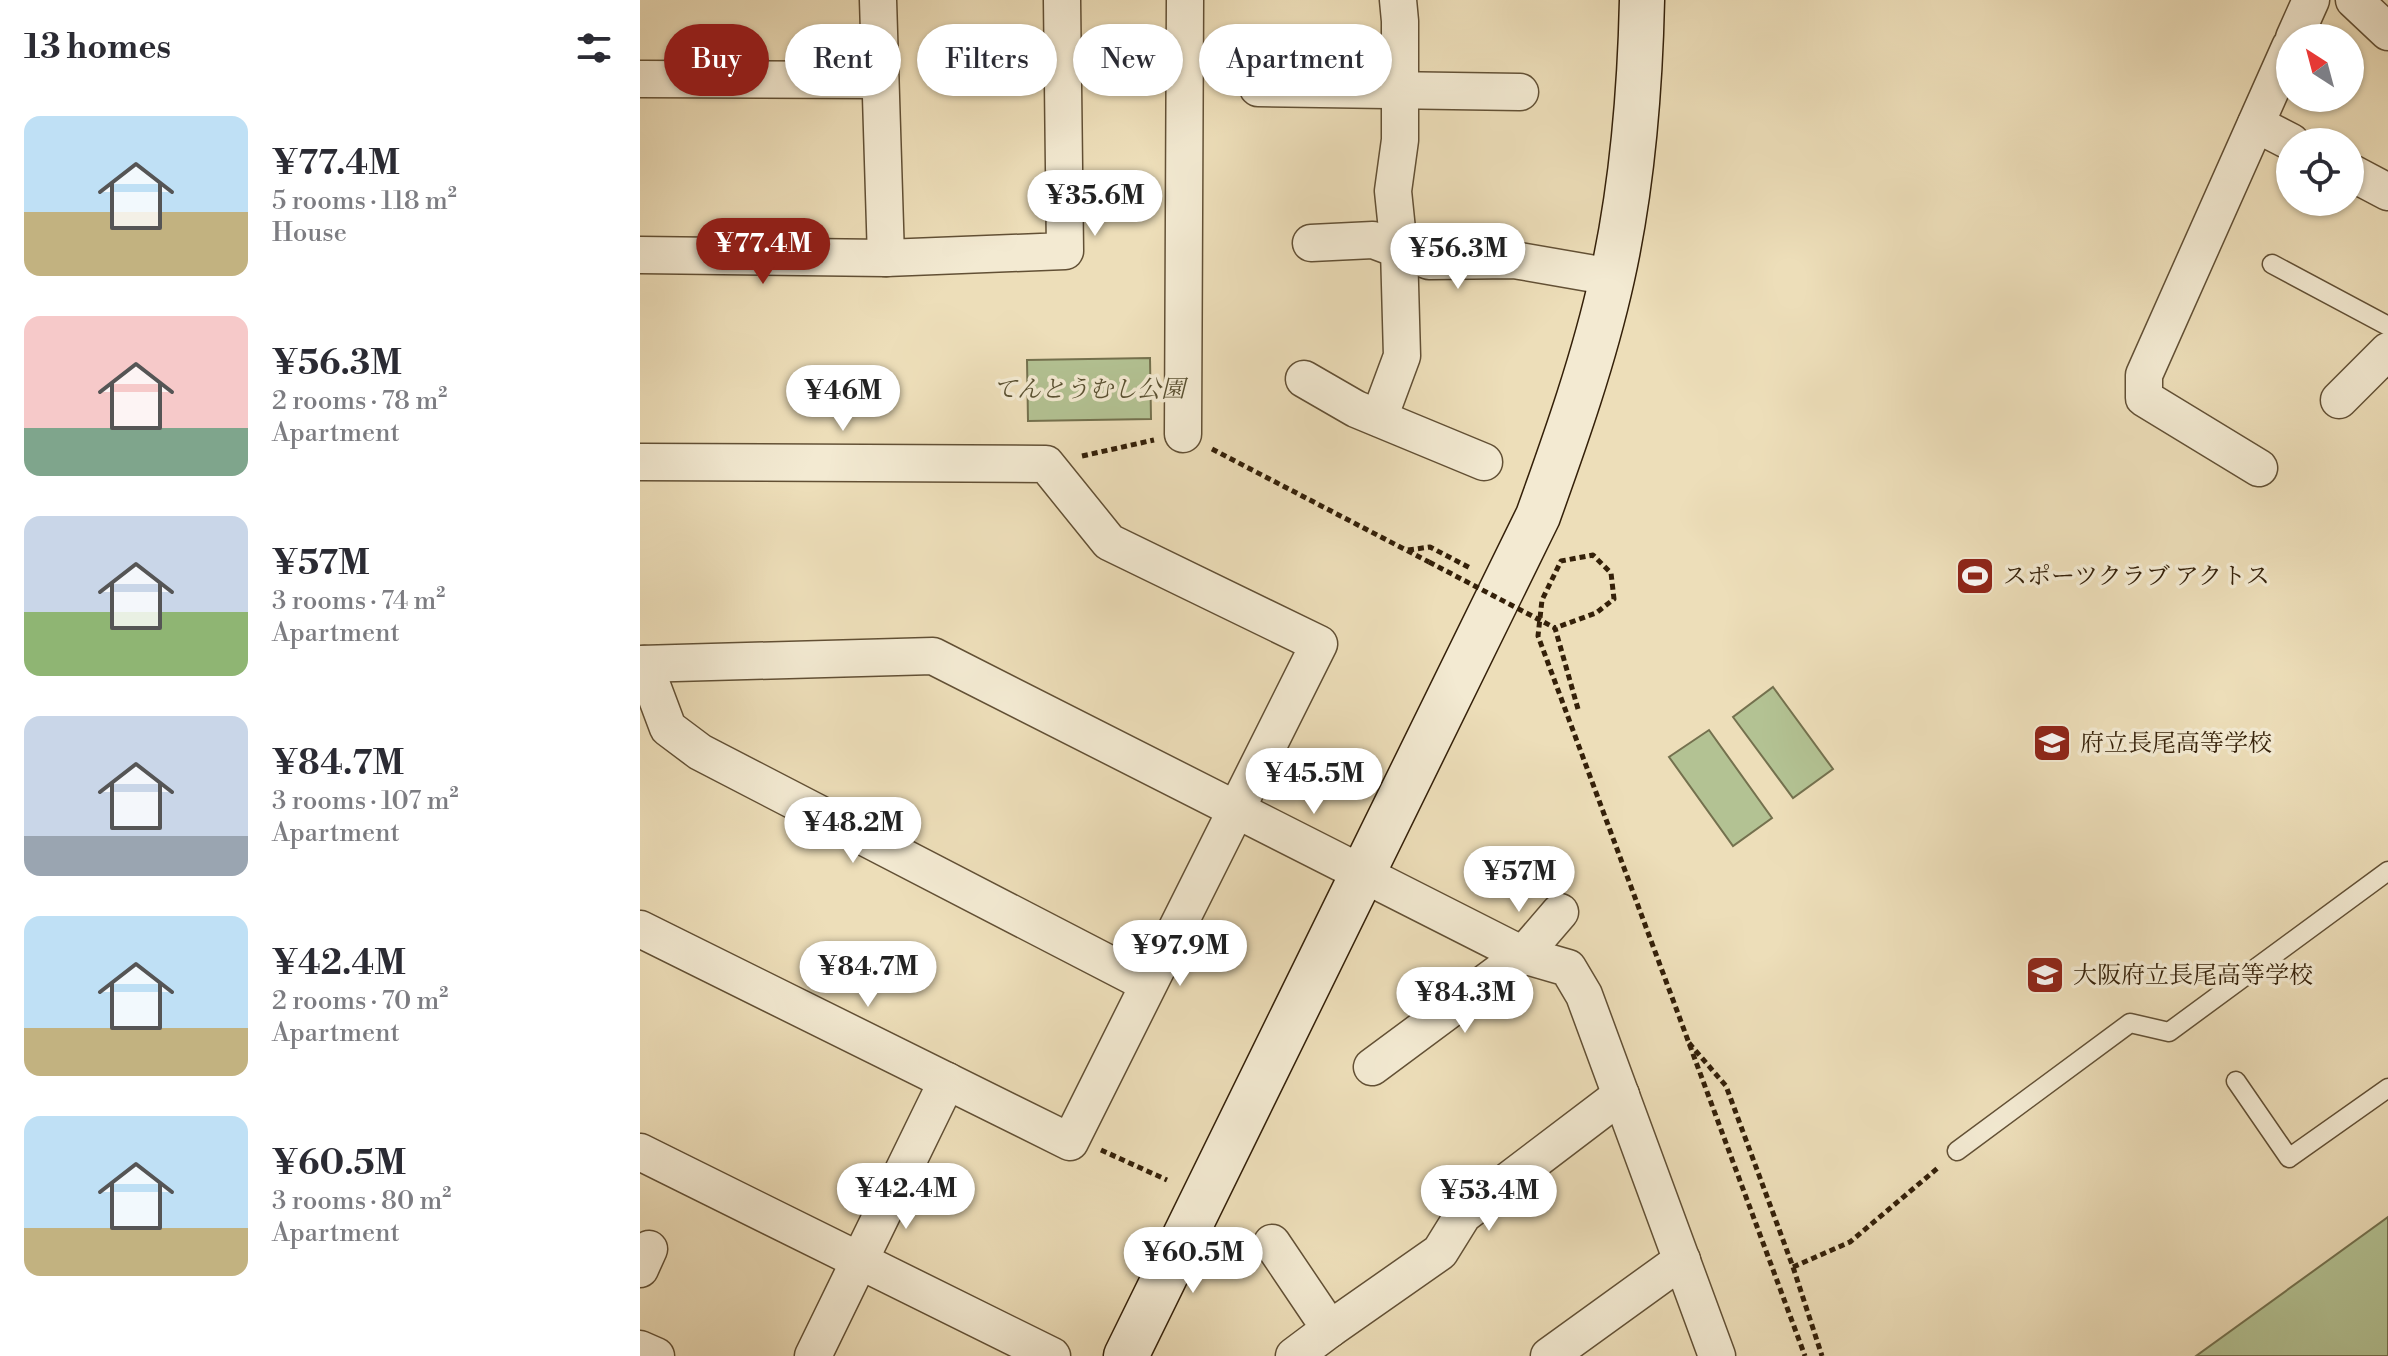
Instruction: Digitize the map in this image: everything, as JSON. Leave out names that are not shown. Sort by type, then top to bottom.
[{"type":"street","points":[[878,0],[879,24]]},
{"type":"street","points":[[640,255],[886,258],[1065,251],[1062,0]]},
{"type":"street","points":[[1183,434],[1185,0]]},
{"type":"street","points":[[1379,418],[1402,356],[1399,249],[1393,191],[1400,140],[1398,0]]},
{"type":"street","points":[[1126,1356],[1538,516],[1577,406],[1612,277],[1628,180],[1638,90],[1642,0]]},
{"type":"street","points":[[2300,24],[2311,0]]},
{"type":"street","points":[[2354,0],[2388,32]]},
{"type":"street","points":[[640,79],[785,80]]},
{"type":"street","points":[[2259,468],[2144,398],[2144,375],[2276,79]]},
{"type":"street","points":[[1392,90],[1520,92]]},
{"type":"street","points":[[881,96],[886,258]]},
{"type":"street","points":[[2256,124],[2276,134]]},
{"type":"street","points":[[1311,243],[1373,240],[1429,261],[1514,260],[1612,277]]},
{"type":"street","points":[[2339,400],[2388,351]]},
{"type":"street","points":[[1304,379],[1356,409],[1484,462]]},
{"type":"street","points":[[640,462],[1046,464],[1109,542],[1319,644],[1070,1142],[640,929]]},
{"type":"street","points":[[1148,984],[700,752],[668,728],[642,664],[933,656],[1523,955],[1568,968],[1584,995],[1717,1356]]},
{"type":"street","points":[[1372,1067],[1523,955],[1560,912]]},
{"type":"street","points":[[813,1356],[947,1081]]},
{"type":"street","points":[[1294,1356],[1440,1252],[1463,1215],[1621,1095]]},
{"type":"street","points":[[640,1152],[1052,1356]]},
{"type":"street","points":[[1272,1243],[1330,1329]]},
{"type":"street","points":[[1549,1356],[1682,1260]]},
{"type":"street","points":[[640,1349],[656,1356]]},
{"type":"lane","points":[[2272,264],[2388,326]]},
{"type":"lane","points":[[1957,1151],[2130,1023],[2169,1032],[2388,871]]},
{"type":"lane","points":[[2236,1081],[2289,1158],[2388,1088]]},
{"type":"path","points":[[1046,464],[1183,434],[1555,628],[1578,709]]},
{"type":"path","points":[[1407,551],[1430,547],[1485,575]]},
{"type":"path","points":[[1555,628],[1596,613],[1614,599],[1611,573],[1593,555],[1561,561],[1542,600],[1538,636],[1805,1356]]},
{"type":"path","points":[[1687,1040],[1726,1086],[1793,1267],[1822,1356]]},
{"type":"path","points":[[1070,1142],[1094,1146],[1167,1180]]},
{"type":"path","points":[[1793,1267],[1850,1242],[1957,1151]]},
{"type":"green space","name":"てんとうむし公園","points":[[1150,358],[1151,419],[1028,421],[1027,360]]},
{"type":"green space","points":[[1773,687],[1833,769],[1793,798],[1733,717]]},
{"type":"green space","points":[[1709,730],[1772,818],[1733,846],[1669,757]]},
{"type":"green space","points":[[2388,1217],[2388,1356],[2196,1356]]},
{"type":"place","name":"スポーツクラブ アクトス","points":[[1975,576]]},
{"type":"place","name":"府立長尾高等学校","points":[[2052,743]]},
{"type":"place","name":"大阪府立長尾高等学校","points":[[2045,975]]}]
